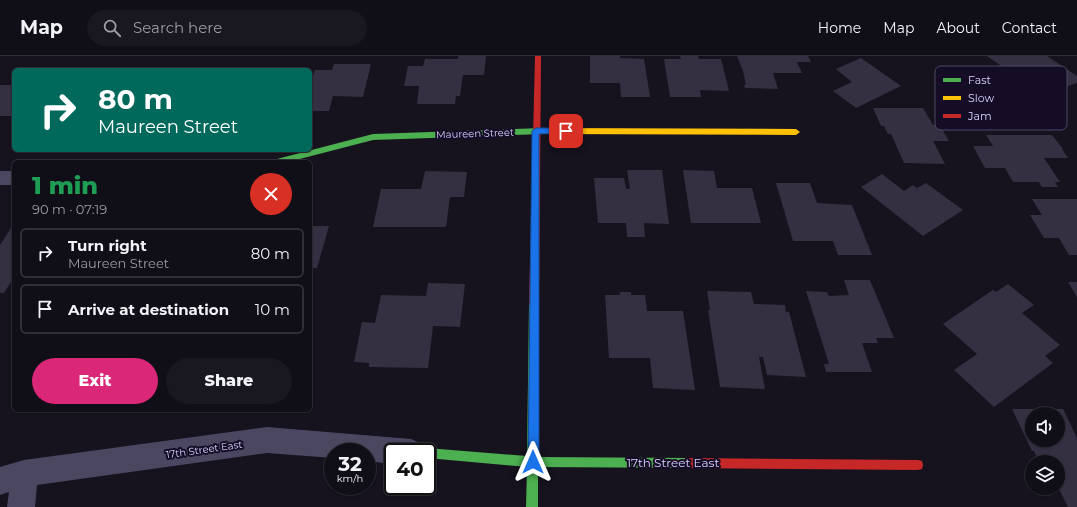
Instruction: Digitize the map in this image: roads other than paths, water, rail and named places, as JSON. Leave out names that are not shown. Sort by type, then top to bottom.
[{"type":"street","points":[[532,507],[538,56]]},
{"type":"street","name":"Maureen Street","points":[[285,160],[373,137],[536,131],[796,132]]},
{"type":"street","points":[[0,178],[12,178]]},
{"type":"street","name":"17th Street East","points":[[12,477],[267,440],[384,450]]},
{"type":"street","name":"17th Street East","points":[[436,454],[533,462],[918,465]]},
{"type":"street","points":[[12,477],[21,507]]}]
